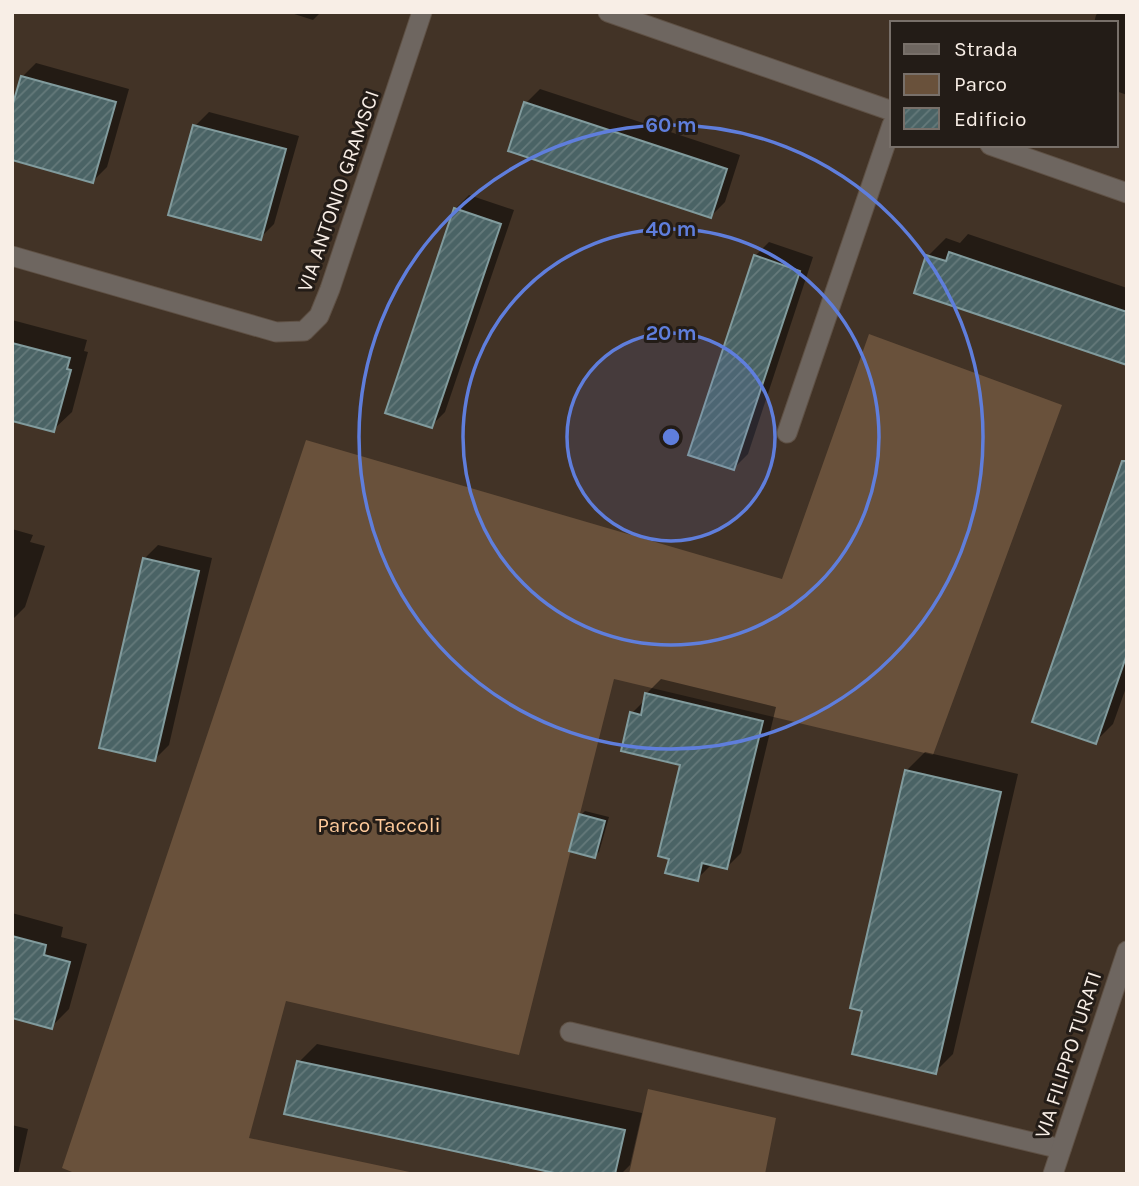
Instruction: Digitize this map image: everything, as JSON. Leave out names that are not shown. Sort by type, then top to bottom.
[{"type":"street","name":"VIA ANTONIO GRAMSCI","points":[[12,256],[276,332],[304,331],[319,316],[330,289],[422,12]]},
{"type":"street","points":[[608,12],[890,110]]},
{"type":"street","points":[[787,433],[890,131]]},
{"type":"street","points":[[996,147],[1127,193]]},
{"type":"street","name":"VIA FILIPPO TURATI","points":[[1053,1174],[1127,951]]},
{"type":"street","points":[[570,1032],[1061,1149]]},
{"type":"green space","name":"Parco Taccoli","points":[[869,334],[1062,405],[933,755],[614,679],[519,1055],[286,1001],[249,1138],[419,1174],[77,1174],[62,1168],[306,440],[782,579]]},
{"type":"green space","points":[[648,1089],[776,1118],[765,1174],[629,1174]]},
{"type":"building","points":[[21,76],[116,102],[93,183],[12,160],[12,107]]},
{"type":"building","points":[[524,102],[727,169],[711,218],[508,151]]},
{"type":"building","points":[[193,125],[286,149],[261,240],[168,215]]},
{"type":"building","points":[[454,208],[501,224],[432,428],[385,413]]},
{"type":"building","points":[[949,252],[1127,312],[1127,365],[914,293],[926,255],[946,261]]},
{"type":"building","points":[[754,255],[800,271],[734,470],[688,455]]},
{"type":"building","points":[[12,343],[70,358],[67,369],[71,370],[54,432],[12,421]]},
{"type":"building","points":[[1122,461],[1127,461],[1127,654],[1096,744],[1032,722]]},
{"type":"building","points":[[143,558],[199,571],[155,761],[99,748]]},
{"type":"building","points":[[645,693],[763,721],[727,869],[702,863],[698,881],[665,873],[669,859],[658,856],[680,765],[621,751],[630,712],[641,715]]},
{"type":"building","points":[[905,770],[1001,792],[936,1074],[852,1054],[862,1011],[850,1008]]},
{"type":"building","points":[[579,814],[605,821],[595,858],[569,851]]},
{"type":"building","points":[[12,936],[46,945],[44,955],[70,962],[52,1029],[12,1018]]},
{"type":"building","points":[[297,1061],[625,1130],[615,1174],[559,1174],[284,1114]]}]
